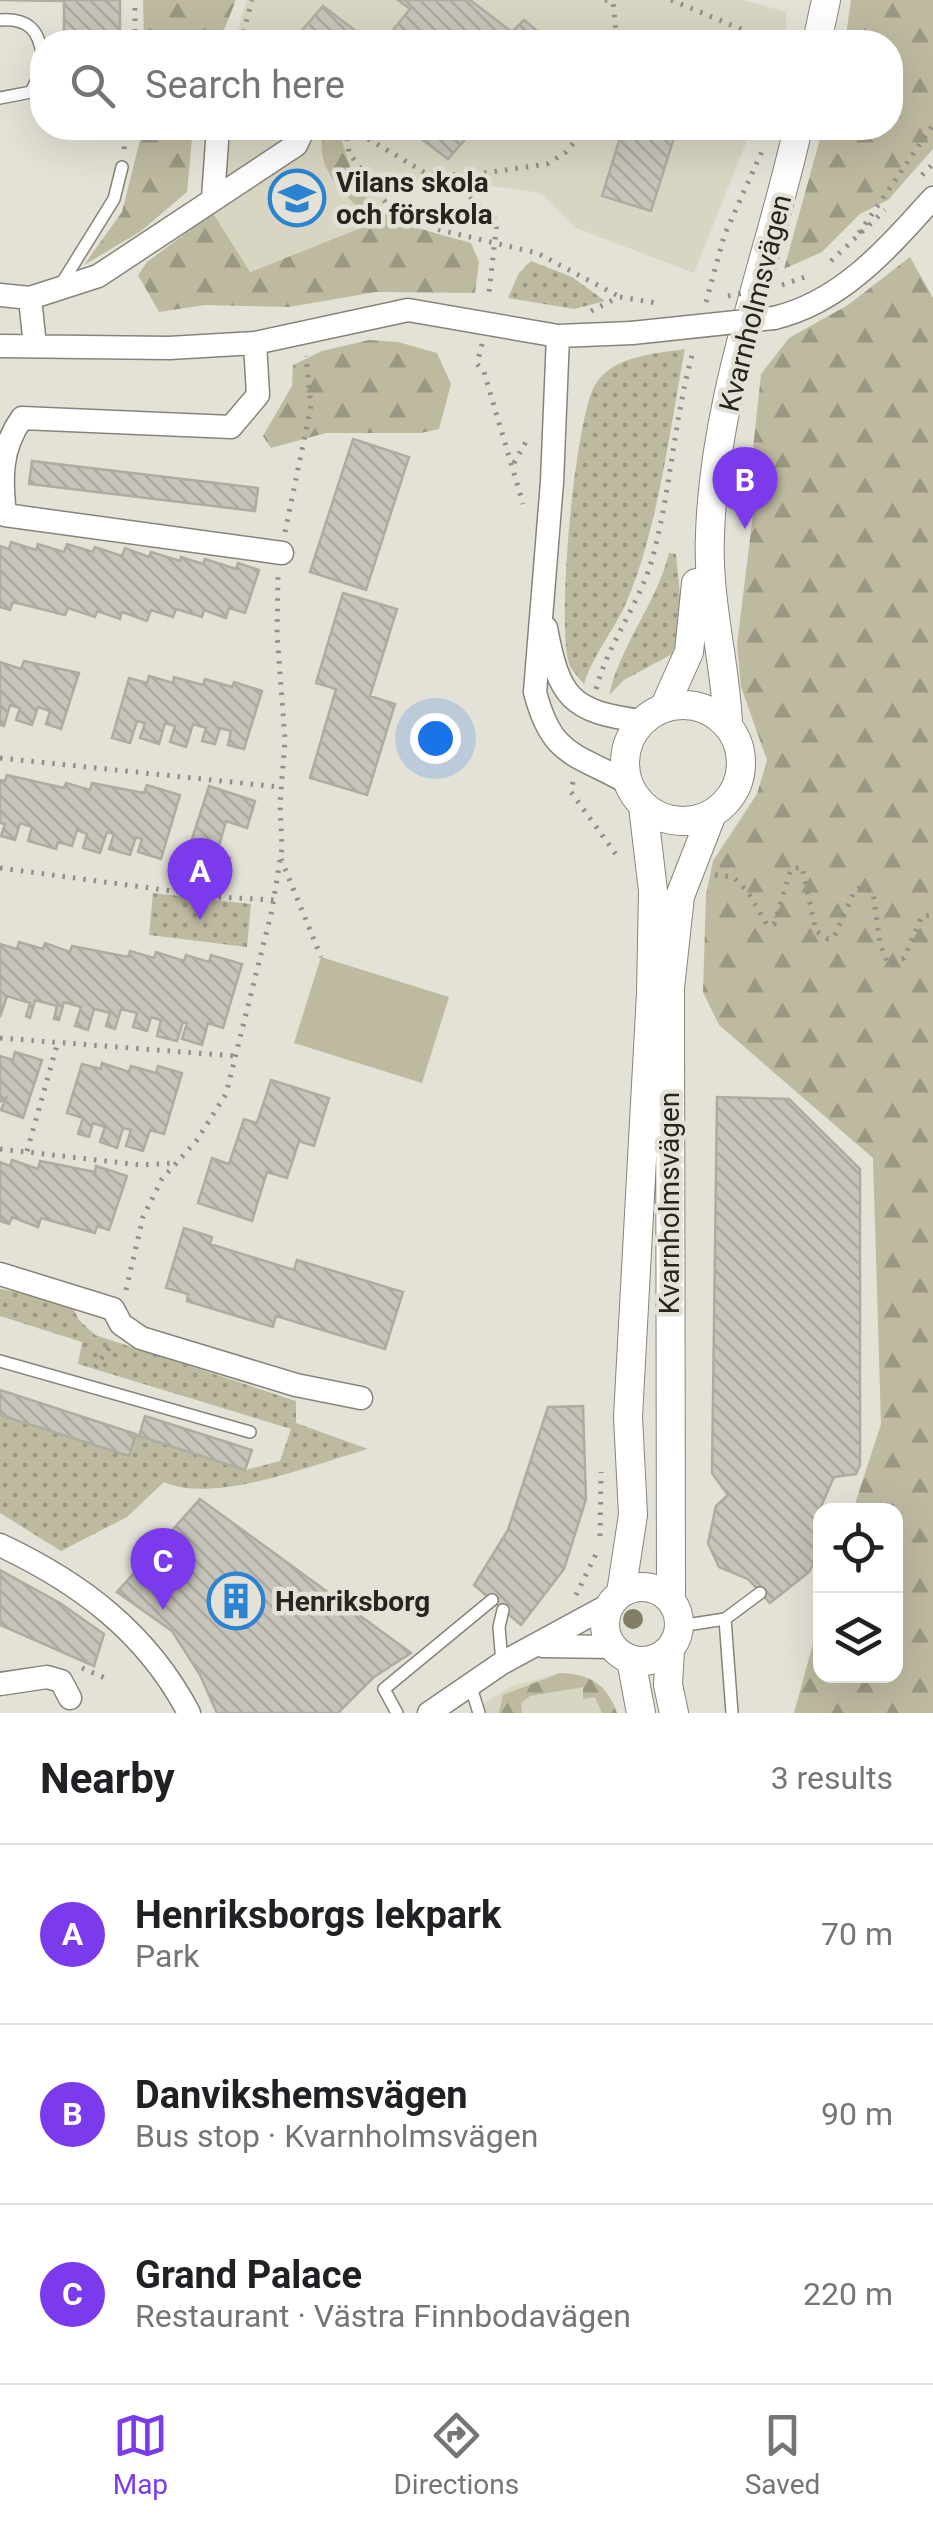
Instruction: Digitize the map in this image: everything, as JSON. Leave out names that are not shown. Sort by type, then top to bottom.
[{"type":"street","points":[[820,30],[826,0]]},
{"type":"street","points":[[213,198],[217,140]]},
{"type":"street","points":[[0,295],[30,298],[98,276],[298,140]]},
{"type":"street","name":"Kvarnholmsvägen","points":[[615,1599],[633,1515],[628,1417],[651,993],[652,891],[636,794],[624,758],[630,738],[653,714],[689,652],[697,576],[709,539],[734,377],[795,140]]},
{"type":"street","points":[[0,346],[170,348],[256,343],[408,310],[558,336],[632,333],[774,318],[800,312],[853,279],[933,198]]},
{"type":"street","points":[[30,298],[35,346]]},
{"type":"street","points":[[558,336],[536,692],[551,734],[563,750],[677,822],[712,814]]},
{"type":"street","points":[[256,343],[258,395],[231,427],[22,418],[11,433],[0,470],[5,515],[282,553]]},
{"type":"street","name":"Kvarnholmsvägen","points":[[671,1599],[670,988],[680,896],[712,814],[729,800],[740,780],[742,757],[728,724],[712,617],[709,539]]},
{"type":"street","points":[[543,610],[554,670],[564,692],[590,712],[653,714],[702,707],[728,724]]},
{"type":"street","points":[[0,1274],[113,1310],[121,1324],[141,1338],[296,1384],[361,1398]]},
{"type":"street","points":[[0,1545],[39,1564],[136,1636],[154,1654],[189,1713]]},
{"type":"street","points":[[429,1713],[502,1663],[540,1647],[615,1599],[646,1586],[659,1589],[671,1599],[675,1638],[668,1685],[674,1713]]},
{"type":"street","points":[[615,1599],[604,1620],[622,1654],[641,1713]]},
{"type":"street","points":[[540,1647],[622,1654],[648,1661],[675,1638]]},
{"type":"street","points":[[0,1684],[47,1678],[61,1682],[70,1698]]},
{"type":"lane","points":[[0,20],[30,24],[35,30]]},
{"type":"lane","points":[[0,98],[30,92]]},
{"type":"lane","points":[[60,286],[114,199],[122,166]]},
{"type":"lane","points":[[0,1361],[250,1432]]},
{"type":"lane","points":[[675,1638],[725,1619],[760,1594]]},
{"type":"lane","points":[[397,1713],[384,1689],[492,1600]]},
{"type":"lane","points":[[502,1663],[499,1627],[503,1610]]},
{"type":"lane","points":[[725,1619],[732,1713]]},
{"type":"lane","points":[[470,1684],[478,1713]]},
{"type":"path","points":[[134,30],[135,0]]},
{"type":"path","points":[[245,30],[252,0]]},
{"type":"path","points":[[614,30],[609,1],[626,0]]},
{"type":"path","points":[[671,0],[743,30]]},
{"type":"path","points":[[823,267],[854,240],[933,125]]},
{"type":"path","points":[[348,140],[349,153],[392,211],[537,253],[620,297],[667,302]]},
{"type":"path","points":[[369,140],[427,174],[547,164],[576,140]]},
{"type":"path","points":[[764,146],[724,236],[705,302],[779,286],[813,272]]},
{"type":"path","points":[[446,174],[495,214],[496,244],[489,293]]},
{"type":"path","points":[[590,712],[603,662],[640,600],[654,553],[696,340]]},
{"type":"path","points":[[81,1386],[112,1346],[121,1324],[143,1218],[173,1164],[197,1140],[226,1094],[274,900],[281,858],[285,740],[277,617],[282,553],[311,406],[305,349]]},
{"type":"path","points":[[0,758],[281,787]]},
{"type":"path","points":[[578,758],[572,792],[624,865]]},
{"type":"path","points":[[281,858],[321,957]]},
{"type":"path","points":[[702,878],[733,877],[748,892],[767,926],[774,924],[779,914],[790,869],[802,867],[816,930],[828,938],[834,937],[854,892],[862,887],[873,892],[880,944],[888,964],[904,958],[922,916],[933,915]]},
{"type":"path","points":[[0,868],[217,897],[274,900]]},
{"type":"path","points":[[0,1038],[236,1056]]},
{"type":"path","points":[[26,1151],[56,1045]]},
{"type":"path","points":[[0,1150],[141,1165],[173,1164]]},
{"type":"shaded area","points":[[247,0],[743,0],[786,12],[786,30],[238,30]]},
{"type":"shaded area","name":"Vilans skola och förskola","points":[[208,140],[747,140],[694,273],[576,228],[541,193],[484,185],[438,188],[400,174],[374,222],[249,272],[207,202],[203,156]]},
{"type":"shaded area","points":[[556,1674],[587,1678],[607,1713],[468,1713],[512,1686]]},
{"type":"green space","points":[[143,0],[236,0],[224,30],[144,30]]},
{"type":"green space","points":[[851,0],[933,0],[933,149],[888,200],[860,214],[822,252],[784,269],[820,140],[903,140],[903,30],[847,30]]},
{"type":"green space","points":[[140,140],[192,140],[187,192],[141,231],[84,265],[122,212]]},
{"type":"green space","points":[[323,140],[341,140],[363,193],[384,212],[413,226],[471,243],[479,262],[475,293],[376,292],[289,307],[205,305],[159,312],[138,275],[147,262],[213,213],[250,272],[373,223],[336,184]]},
{"type":"green space","points":[[910,257],[933,298],[933,1713],[794,1713],[813,1644],[813,1683],[903,1683],[903,1503],[855,1503],[881,1424],[873,1158],[719,1025],[703,992],[706,895],[713,861],[757,794],[767,760],[741,687],[737,645],[758,473],[751,468],[761,374],[789,338],[848,305]]},
{"type":"green space","points":[[531,261],[572,277],[605,301],[574,309],[508,298],[519,273]]},
{"type":"green space","points":[[369,340],[398,342],[437,353],[451,384],[439,429],[421,433],[326,433],[271,448],[263,436],[292,386],[293,365],[322,351]]},
{"type":"green space","points":[[685,349],[663,474],[639,567],[624,608],[584,684],[570,666],[565,612],[574,479],[588,405],[595,385],[612,367]]},
{"type":"green space","points":[[669,553],[676,554],[682,616],[676,652],[624,680],[609,695],[614,676],[656,590]]},
{"type":"green space","points":[[153,893],[251,904],[247,947],[149,935]]},
{"type":"green space","points":[[321,957],[449,997],[422,1083],[294,1043]]},
{"type":"green space","points":[[0,1289],[69,1300],[79,1320],[95,1335],[296,1401],[296,1423],[368,1449],[236,1486],[185,1488],[164,1482],[127,1517],[61,1551],[0,1513],[0,1415],[128,1456],[136,1434],[245,1470],[280,1461],[291,1429],[78,1364],[82,1342],[0,1316]]},
{"type":"green space","points":[[560,1673],[596,1682],[617,1713],[602,1713],[595,1697],[583,1699],[583,1687],[530,1696],[521,1703],[522,1713],[499,1713],[503,1695]]},
{"type":"building","points":[[0,0],[120,0],[120,30],[64,30],[64,1]]},
{"type":"building","points":[[398,0],[470,0],[509,30],[393,30],[410,9]]},
{"type":"building","points":[[323,6],[354,30],[302,30]]},
{"type":"building","points":[[524,20],[536,30],[514,30]]},
{"type":"building","points":[[423,140],[465,140],[448,159]]},
{"type":"building","points":[[619,140],[673,140],[651,211],[602,196]]},
{"type":"building","points":[[353,439],[409,457],[366,590],[310,572]]},
{"type":"building","points":[[32,461],[258,488],[255,511],[29,484]]},
{"type":"building","points":[[11,542],[36,550],[38,544],[64,552],[67,544],[93,552],[95,547],[122,556],[125,548],[149,557],[151,552],[180,561],[181,557],[203,564],[205,559],[236,569],[238,563],[259,570],[245,613],[229,608],[226,618],[204,610],[202,617],[176,609],[173,617],[151,610],[147,621],[122,612],[120,619],[97,611],[95,617],[68,608],[65,615],[13,602],[10,610],[0,607],[0,546],[9,549]]},
{"type":"building","points":[[343,593],[397,609],[370,696],[395,704],[367,795],[310,778],[336,689],[316,683]]},
{"type":"building","points":[[24,661],[79,673],[61,729],[46,724],[50,711],[38,707],[32,725],[16,720],[20,708],[10,705],[4,726],[0,725],[0,662],[21,669]]},
{"type":"building","points":[[149,676],[173,683],[174,677],[203,685],[205,679],[232,687],[234,682],[262,691],[244,749],[228,745],[231,731],[220,728],[215,744],[202,741],[206,728],[193,724],[186,747],[170,742],[175,726],[165,723],[159,744],[140,738],[145,723],[137,721],[130,743],[112,738],[129,678],[147,683]]},
{"type":"building","points":[[7,775],[64,788],[66,783],[90,790],[92,783],[144,793],[147,785],[180,795],[161,859],[138,852],[142,839],[136,837],[130,855],[109,849],[114,834],[107,832],[100,853],[83,848],[87,834],[77,830],[72,846],[58,842],[56,849],[28,841],[32,827],[20,823],[15,840],[1,836],[5,824],[0,823],[0,780],[5,781]]},
{"type":"building","points":[[209,786],[255,801],[247,828],[226,821],[217,853],[230,858],[224,876],[184,864]]},
{"type":"building","points":[[19,942],[43,949],[45,943],[70,952],[72,946],[128,957],[130,951],[154,958],[156,952],[184,961],[186,955],[209,962],[211,955],[242,964],[223,1028],[208,1023],[202,1045],[182,1039],[187,1023],[183,1022],[177,1041],[157,1036],[161,1020],[151,1017],[147,1031],[133,1027],[137,1013],[121,1009],[115,1029],[106,1026],[110,1013],[94,1009],[88,1030],[75,1026],[81,1007],[64,1002],[59,1020],[54,1019],[57,1006],[35,1000],[30,1018],[26,1016],[30,1003],[7,996],[0,1017],[0,944],[17,949]]},
{"type":"building","points":[[15,1052],[42,1060],[23,1118],[1,1110],[6,1098],[0,1102],[0,1056],[13,1060]]},
{"type":"building","points":[[102,1063],[129,1072],[131,1066],[156,1073],[158,1066],[182,1073],[164,1134],[150,1130],[143,1151],[126,1146],[131,1130],[123,1128],[117,1148],[100,1142],[105,1127],[93,1123],[89,1137],[78,1134],[83,1118],[67,1113],[82,1064],[101,1069]]},
{"type":"building","points":[[271,1080],[329,1098],[314,1146],[299,1141],[287,1178],[267,1172],[252,1221],[198,1203],[212,1158],[229,1164],[244,1119],[257,1123]]},
{"type":"building","points":[[717,1097],[789,1099],[860,1169],[860,1465],[856,1474],[834,1477],[823,1503],[813,1503],[813,1564],[770,1603],[748,1579],[719,1567],[708,1543],[716,1506],[728,1495],[712,1473]]},
{"type":"building","points":[[12,1160],[38,1169],[40,1161],[95,1172],[96,1166],[127,1176],[109,1230],[97,1226],[95,1233],[41,1218],[38,1227],[12,1217],[9,1224],[0,1221],[0,1162],[10,1166]]},
{"type":"building","points":[[184,1228],[212,1237],[210,1244],[294,1270],[297,1260],[403,1292],[385,1349],[276,1316],[273,1327],[187,1301],[188,1294],[166,1288]]},
{"type":"building","points":[[0,1390],[136,1434],[129,1456],[0,1415]]},
{"type":"building","points":[[583,1406],[586,1499],[564,1569],[521,1625],[474,1585],[508,1530],[548,1407]]},
{"type":"building","points":[[145,1416],[252,1450],[245,1470],[139,1436]]},
{"type":"building","name":"Henriksborg","points":[[200,1499],[411,1653],[374,1677],[338,1713],[217,1713],[200,1675],[172,1631],[117,1592]]},
{"type":"building","points":[[0,1570],[60,1603],[104,1634],[94,1666],[0,1625]]},
{"type":"place","name":"Vilans skola och förskola","points":[[297,198]]},
{"type":"place","name":"Danvikshemsvägen","points":[[745,529]]},
{"type":"place","name":"Henriksborgs lekpark","points":[[200,920]]},
{"type":"place","name":"Henriksborg","points":[[236,1601]]},
{"type":"place","name":"Grand Palace","points":[[163,1610]]}]
